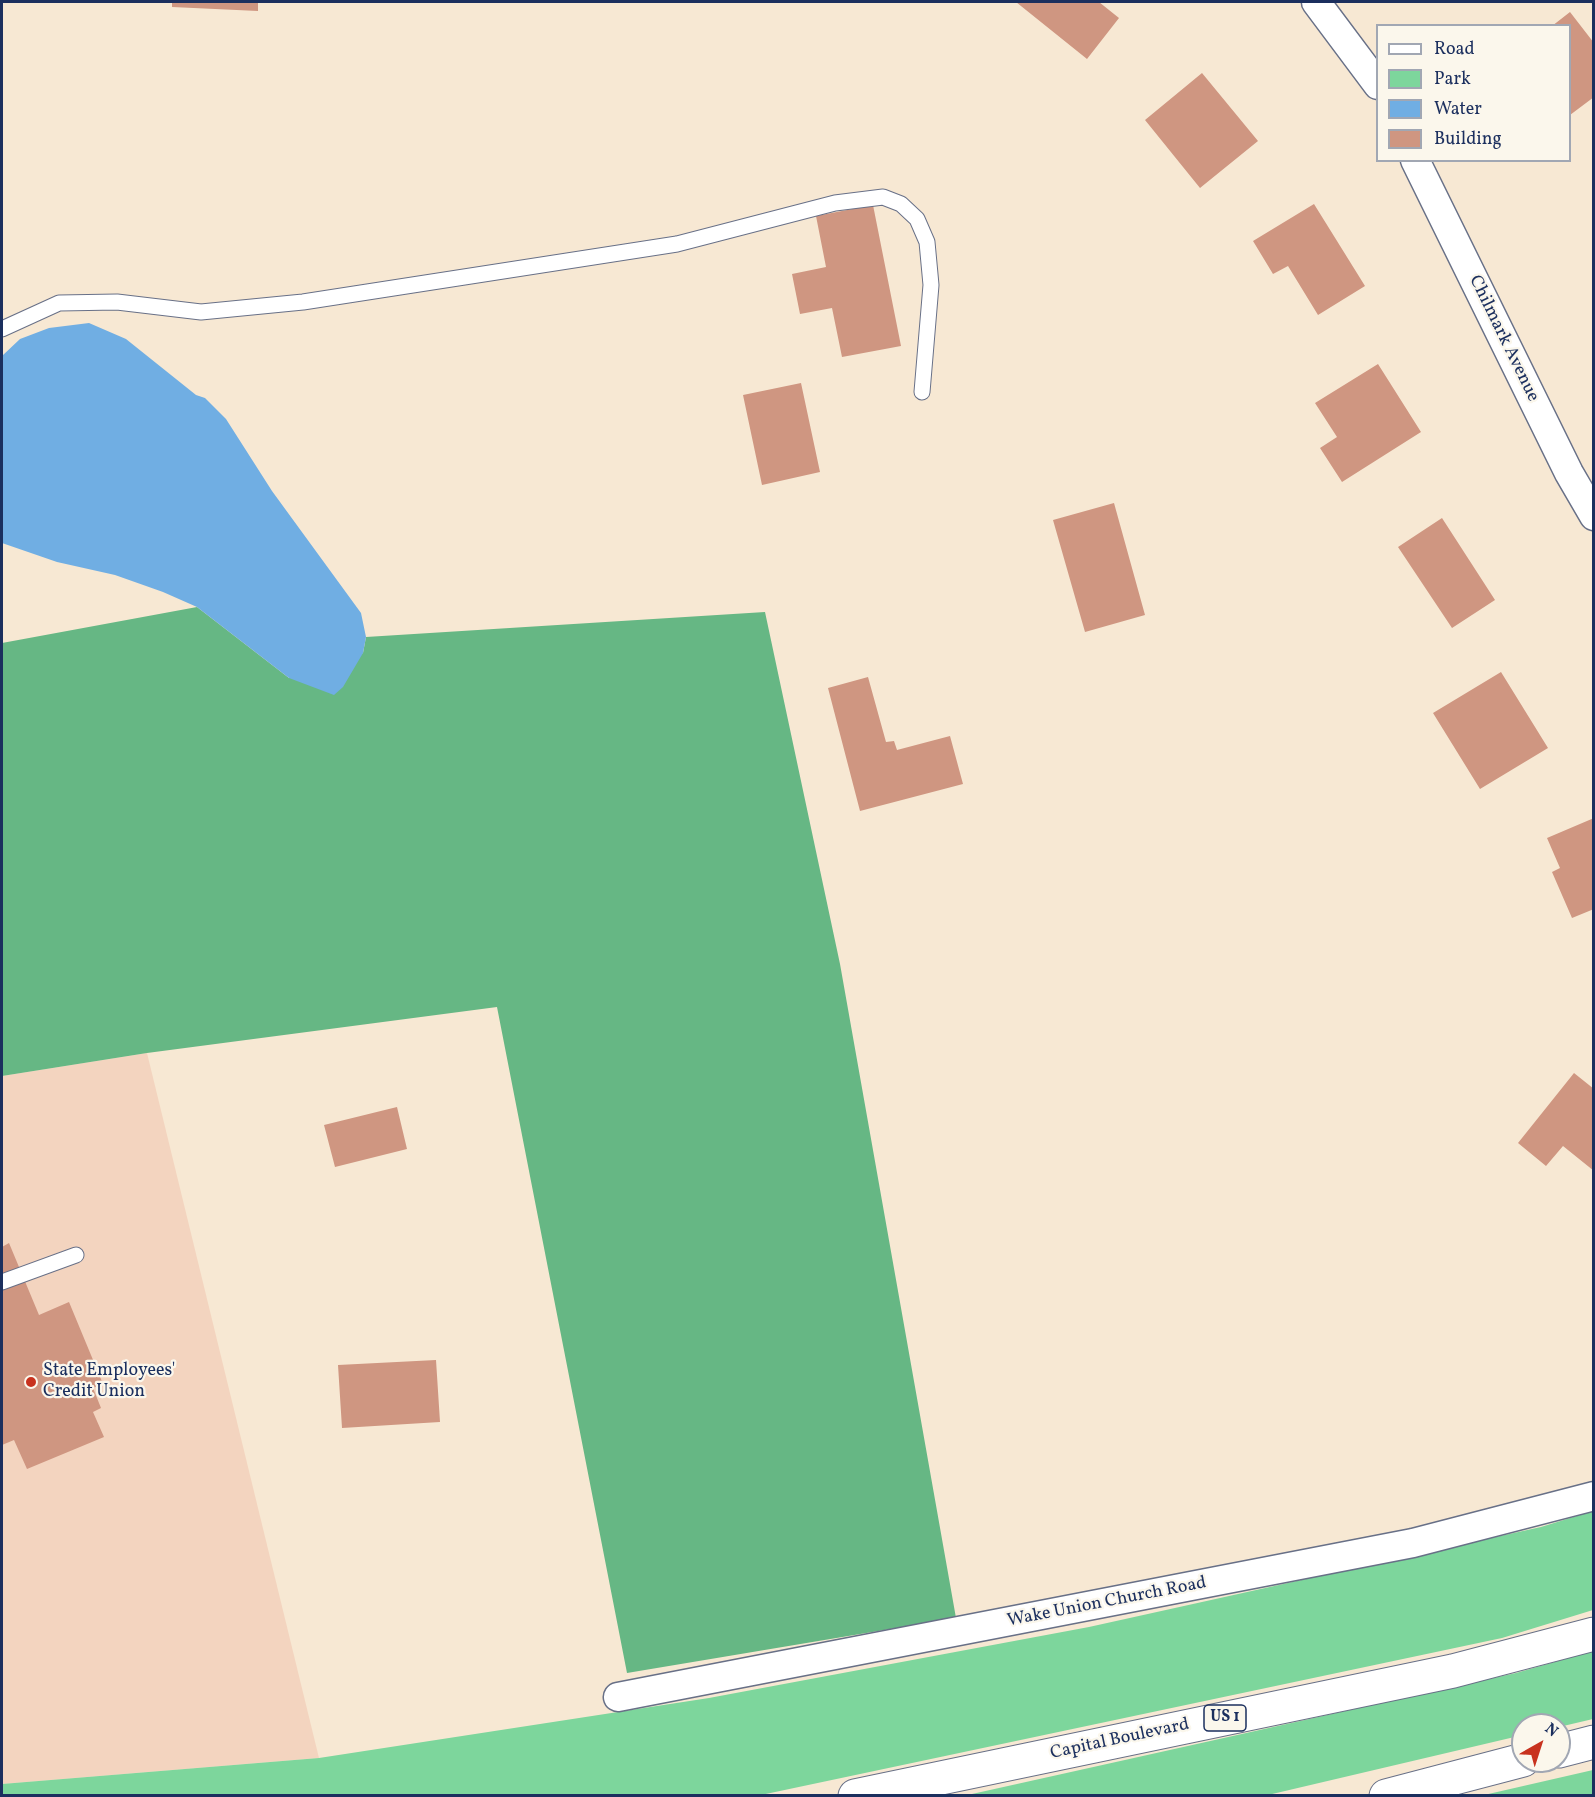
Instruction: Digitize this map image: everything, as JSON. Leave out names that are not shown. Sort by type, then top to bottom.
[{"type":"highway","name":"Capital Boulevard","points":[[855,1796],[1453,1671],[1593,1634]]},
{"type":"highway","points":[[1571,1748],[1593,1742]]},
{"type":"highway","points":[[1386,1796],[1511,1763]]},
{"type":"street","points":[[1316,2],[1376,84]]},
{"type":"street","name":"Chilmark Avenue","points":[[1416,162],[1593,516]]},
{"type":"street","name":"Wake Union Church Road","points":[[618,1697],[1413,1543],[1593,1496]]},
{"type":"lane","points":[[2,329],[58,303],[117,302],[201,312],[303,302],[678,244],[835,203],[883,197],[902,204],[917,219],[927,242],[931,285],[922,392]]},
{"type":"lane","points":[[2,1282],[76,1254]]},
{"type":"shaded area","points":[[147,1053],[319,1758],[2,1784],[2,1076]]},
{"type":"green space","points":[[197,607],[289,678],[363,653],[366,637],[765,612],[840,964],[956,1618],[627,1673],[497,1007],[147,1053],[2,1076],[2,643]]},
{"type":"green space","points":[[1593,1511],[1593,1610],[1502,1638],[761,1795],[2,1796],[2,1784],[319,1758],[709,1698],[1089,1627],[1541,1527]]},
{"type":"green space","points":[[1593,1651],[1593,1719],[1571,1724],[1571,1713],[1511,1713],[1511,1738],[1268,1795],[963,1796],[1516,1673]]},
{"type":"green space","points":[[1593,1770],[1593,1795],[1484,1795]]},
{"type":"water","points":[[89,323],[126,339],[196,395],[205,398],[226,419],[272,491],[361,613],[366,637],[363,653],[343,687],[334,695],[289,678],[197,607],[115,575],[57,562],[2,543],[2,356],[20,339],[49,328]]},
{"type":"building","points":[[172,2],[258,2],[258,11],[172,7]]},
{"type":"building","points":[[1016,2],[1099,2],[1119,18],[1087,59]]},
{"type":"building","points":[[1570,12],[1594,43],[1594,97],[1571,114],[1571,24],[1555,24]]},
{"type":"building","points":[[1202,73],[1258,141],[1200,188],[1145,120]]},
{"type":"building","points":[[1314,204],[1365,286],[1318,315],[1288,266],[1273,274],[1253,241]]},
{"type":"building","points":[[873,205],[901,346],[842,357],[832,308],[800,314],[792,274],[826,267],[816,216]]},
{"type":"building","points":[[1378,364],[1421,432],[1342,482],[1320,448],[1337,437],[1315,403]]},
{"type":"building","points":[[801,383],[820,472],[762,485],[743,395]]},
{"type":"building","points":[[1114,503],[1145,615],[1085,632],[1053,520]]},
{"type":"building","points":[[1442,518],[1495,600],[1452,628],[1398,547]]},
{"type":"building","points":[[1501,672],[1548,748],[1480,789],[1433,713]]},
{"type":"building","points":[[868,677],[886,742],[894,741],[897,750],[950,736],[963,784],[860,811],[828,688]]},
{"type":"building","points":[[1594,818],[1594,909],[1572,918],[1552,872],[1560,868],[1547,838]]},
{"type":"building","points":[[1574,1073],[1594,1089],[1594,1171],[1563,1146],[1546,1166],[1518,1143]]},
{"type":"building","points":[[397,1107],[407,1149],[335,1167],[324,1125]]},
{"type":"building","points":[[9,1243],[39,1315],[69,1302],[103,1384],[93,1388],[101,1408],[93,1412],[104,1437],[27,1469],[14,1440],[2,1445],[2,1247]]},
{"type":"building","points":[[436,1360],[440,1422],[342,1428],[338,1365]]},
{"type":"place","name":"State Employees' Credit Union","points":[[31,1382]]}]
